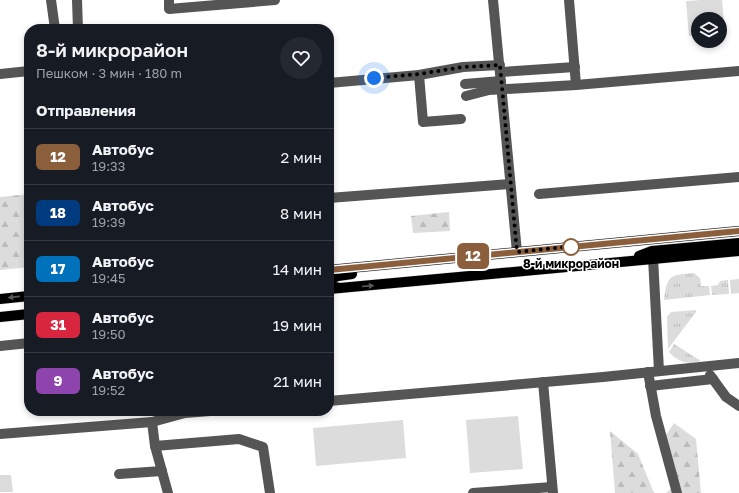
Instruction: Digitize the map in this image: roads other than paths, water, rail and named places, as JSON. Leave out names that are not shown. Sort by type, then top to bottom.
[{"type":"main road","points":[[334,270],[739,231]]},
{"type":"main road","points":[[623,261],[652,251],[739,243]]},
{"type":"main road","points":[[334,289],[739,251]]},
{"type":"main road","points":[[517,252],[519,271]]},
{"type":"main road","points":[[334,278],[338,276],[389,271],[408,263]]},
{"type":"main road","points":[[334,286],[340,288]]},
{"type":"main road","points":[[0,299],[24,297]]},
{"type":"main road","points":[[0,317],[24,315]]},
{"type":"lane","points":[[52,0],[54,24]]},
{"type":"lane","points":[[77,0],[78,24]]},
{"type":"lane","points":[[169,0],[169,9],[275,0]]},
{"type":"lane","points":[[493,0],[517,252]]},
{"type":"lane","points":[[569,0],[576,85]]},
{"type":"lane","points":[[334,82],[419,74],[463,67],[501,77],[576,85],[739,71]]},
{"type":"lane","points":[[465,84],[501,77],[575,67]]},
{"type":"lane","points":[[0,74],[24,72]]},
{"type":"lane","points":[[419,74],[423,122],[461,119]]},
{"type":"lane","points":[[466,96],[489,90],[501,77]]},
{"type":"lane","points":[[539,194],[739,177]]},
{"type":"lane","points":[[334,198],[510,184]]},
{"type":"lane","points":[[653,258],[659,371]]},
{"type":"lane","points":[[0,346],[24,344]]},
{"type":"lane","points":[[334,401],[739,363]]},
{"type":"lane","points":[[705,366],[726,397],[739,406]]},
{"type":"lane","points":[[648,372],[656,416],[677,493]]},
{"type":"lane","points":[[650,386],[713,379]]},
{"type":"lane","points":[[473,493],[552,490],[543,382]]},
{"type":"lane","points":[[0,434],[152,422],[172,416]]},
{"type":"lane","points":[[152,422],[155,446],[168,493]]},
{"type":"lane","points":[[155,446],[239,439],[263,447],[270,493]]},
{"type":"lane","points":[[119,474],[162,471]]},
{"type":"place","name":"8-й микрорайон","points":[[571,247]]}]
